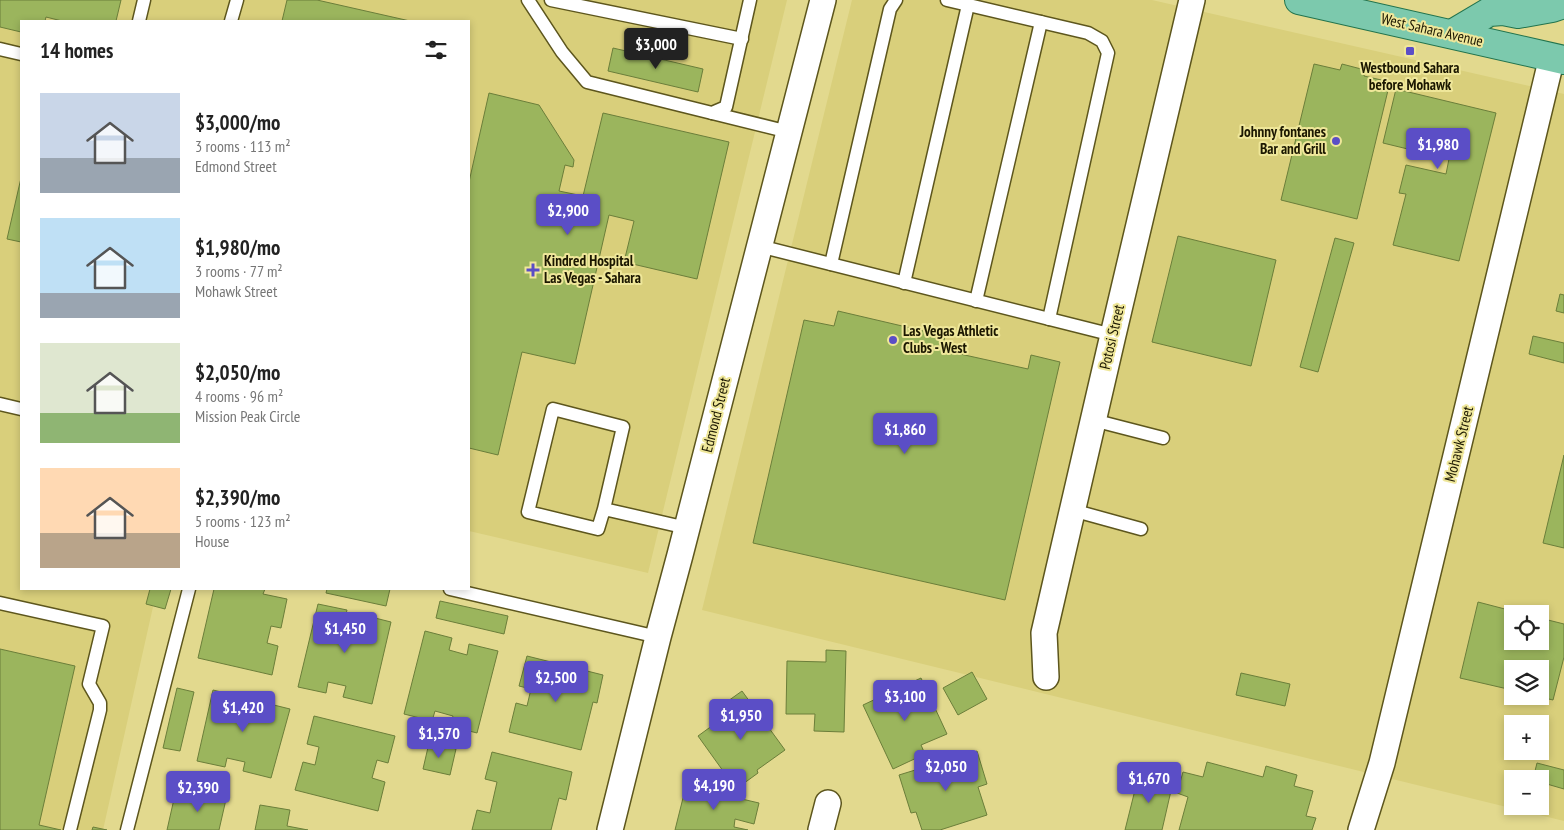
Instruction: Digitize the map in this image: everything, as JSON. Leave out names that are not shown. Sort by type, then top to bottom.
[{"type":"main road","name":"West Sahara Avenue","points":[[1299,0],[1452,34],[1560,52]]},
{"type":"main road","points":[[1452,34],[1489,12],[1503,11],[1518,14],[1564,4]]},
{"type":"street","name":"Edmond Street","points":[[610,830],[822,0]]},
{"type":"street","name":"Potosi Street","points":[[1046,677],[1044,633],[1112,335],[1192,0]]},
{"type":"street","name":"Mohawk Street","points":[[1361,830],[1382,763],[1560,52]]},
{"type":"street","points":[[821,830],[828,803]]},
{"type":"lane","points":[[139,20],[144,0]]},
{"type":"lane","points":[[231,20],[236,0]]},
{"type":"lane","points":[[528,0],[562,52],[587,82],[789,132]]},
{"type":"lane","points":[[550,0],[742,39]]},
{"type":"lane","points":[[712,113],[726,107],[750,0]]},
{"type":"lane","points":[[831,264],[890,8],[896,0]]},
{"type":"lane","points":[[947,0],[974,4],[1088,33],[1102,41],[1108,53],[1049,319]]},
{"type":"lane","points":[[904,283],[974,4]]},
{"type":"lane","points":[[976,301],[1041,22]]},
{"type":"lane","points":[[0,49],[20,54]]},
{"type":"lane","points":[[759,246],[1112,335]]},
{"type":"lane","points":[[0,404],[20,409]]},
{"type":"lane","points":[[553,410],[623,426],[604,508],[598,529],[528,512],[553,410]]},
{"type":"lane","points":[[1093,420],[1163,438]]},
{"type":"lane","points":[[604,508],[687,528]]},
{"type":"lane","points":[[1072,510],[1141,528]]},
{"type":"lane","points":[[127,830],[189,590]]},
{"type":"lane","points":[[454,590],[658,637]]},
{"type":"lane","points":[[0,603],[102,626],[89,684],[100,703],[100,710],[70,830]]},
{"type":"shaded area","points":[[0,0],[787,0],[648,573],[470,531],[470,20],[20,20],[20,590],[157,590],[103,830],[0,830]]},
{"type":"shaded area","points":[[852,0],[1152,0],[1564,94],[1564,821],[1539,815],[1549,815],[1549,770],[1504,770],[1504,806],[702,610]]},
{"type":"building","points":[[0,0],[121,0],[116,20],[58,20],[46,17],[45,20],[20,20],[20,32],[0,27]]},
{"type":"building","points":[[287,0],[317,0],[406,20],[282,20]]},
{"type":"building","points":[[613,48],[703,69],[698,92],[608,71]]},
{"type":"building","name":"Johnny fontanes Bar and Grill","points":[[1314,64],[1340,70],[1342,64],[1365,70],[1364,76],[1390,82],[1357,219],[1281,200]]},
{"type":"building","points":[[1396,89],[1496,113],[1459,261],[1393,245],[1406,194],[1399,193],[1406,165],[1446,174],[1449,159],[1383,143]]},
{"type":"building","name":"Kindred Hospital Las Vegas - Sahara","points":[[489,93],[539,105],[574,160],[573,167],[565,165],[559,191],[583,196],[603,113],[729,142],[697,279],[624,262],[634,221],[609,215],[575,364],[522,352],[498,455],[470,448],[470,178]]},
{"type":"building","points":[[20,182],[20,242],[7,239]]},
{"type":"building","points":[[1178,236],[1276,260],[1251,366],[1152,342]]},
{"type":"building","points":[[1335,238],[1354,243],[1318,372],[1300,367]]},
{"type":"building","points":[[1560,294],[1564,295],[1564,313],[1556,311]]},
{"type":"building","points":[[838,311],[945,336],[942,350],[1028,369],[1031,355],[1060,362],[1005,600],[753,543],[804,320],[834,326]]},
{"type":"building","points":[[1533,336],[1564,343],[1564,363],[1529,354]]},
{"type":"building","points":[[1564,455],[1564,548],[1543,543]]},
{"type":"building","points":[[150,590],[171,590],[165,609],[146,604]]},
{"type":"building","points":[[214,590],[265,590],[263,594],[287,599],[281,628],[271,626],[267,643],[278,646],[272,675],[198,658]]},
{"type":"building","points":[[327,590],[390,590],[386,606],[326,593]]},
{"type":"building","points":[[440,601],[508,616],[504,634],[436,618]]},
{"type":"building","points":[[1478,602],[1504,609],[1504,650],[1549,650],[1549,620],[1564,624],[1564,657],[1553,700],[1549,699],[1549,660],[1504,660],[1504,688],[1460,678]]},
{"type":"building","points":[[318,604],[347,610],[344,622],[361,626],[363,615],[391,622],[372,704],[343,697],[346,686],[328,682],[326,693],[298,687]]},
{"type":"building","points":[[425,631],[452,638],[449,650],[467,655],[469,644],[498,651],[477,733],[450,726],[453,716],[435,711],[432,721],[404,714]]},
{"type":"building","points":[[0,649],[75,666],[39,825],[61,830],[0,830]]},
{"type":"building","points":[[826,650],[846,651],[844,732],[814,731],[815,714],[786,714],[787,661],[826,662]]},
{"type":"building","points":[[527,656],[603,675],[597,703],[593,702],[581,750],[509,732],[516,703],[527,706],[531,689],[519,686]]},
{"type":"building","points":[[972,672],[987,699],[958,715],[943,688]]},
{"type":"building","points":[[1241,673],[1290,684],[1285,706],[1236,695]]},
{"type":"building","points":[[921,678],[947,734],[921,745],[925,754],[893,769],[863,705]]},
{"type":"building","points":[[177,688],[194,692],[180,751],[163,748]]},
{"type":"building","points":[[213,690],[290,709],[271,778],[243,771],[245,762],[227,758],[225,767],[197,761]]},
{"type":"building","points":[[742,691],[785,750],[757,770],[758,773],[736,789],[698,736],[720,720],[714,711]]},
{"type":"building","points":[[314,716],[395,736],[388,763],[377,760],[372,778],[385,782],[378,811],[295,790],[303,762],[315,765],[319,747],[307,744]]},
{"type":"building","points":[[429,743],[456,749],[450,775],[423,769]]},
{"type":"building","points":[[977,751],[987,784],[978,787],[987,815],[940,830],[922,830],[916,812],[911,813],[899,775]]},
{"type":"building","points":[[492,752],[572,772],[566,800],[559,798],[551,830],[472,830],[477,810],[490,813],[497,782],[485,779]]},
{"type":"building","points":[[1207,762],[1263,777],[1266,766],[1297,775],[1294,786],[1313,791],[1306,816],[1316,818],[1312,830],[1179,830],[1188,797],[1177,793],[1183,772],[1203,777]]},
{"type":"building","points":[[1537,763],[1564,770],[1564,789],[1549,785],[1549,770],[1535,770]]},
{"type":"building","points":[[1139,774],[1173,782],[1162,830],[1125,830]]},
{"type":"building","points":[[686,786],[759,803],[754,824],[735,819],[734,827],[748,830],[675,830]]},
{"type":"building","points":[[202,790],[227,795],[219,830],[167,830],[174,799],[199,804]]},
{"type":"building","points":[[260,805],[290,810],[287,826],[308,830],[255,830]]},
{"type":"building","points":[[93,827],[107,830],[92,830]]},
{"type":"place","name":"Westbound Sahara before Mohawk","points":[[1410,51]]},
{"type":"place","name":"Johnny fontanes Bar and Grill","points":[[1336,141]]},
{"type":"place","name":"Kindred Hospital Las Vegas - Sahara","points":[[533,270]]},
{"type":"place","name":"Las Vegas Athletic Clubs - West","points":[[893,340]]}]
